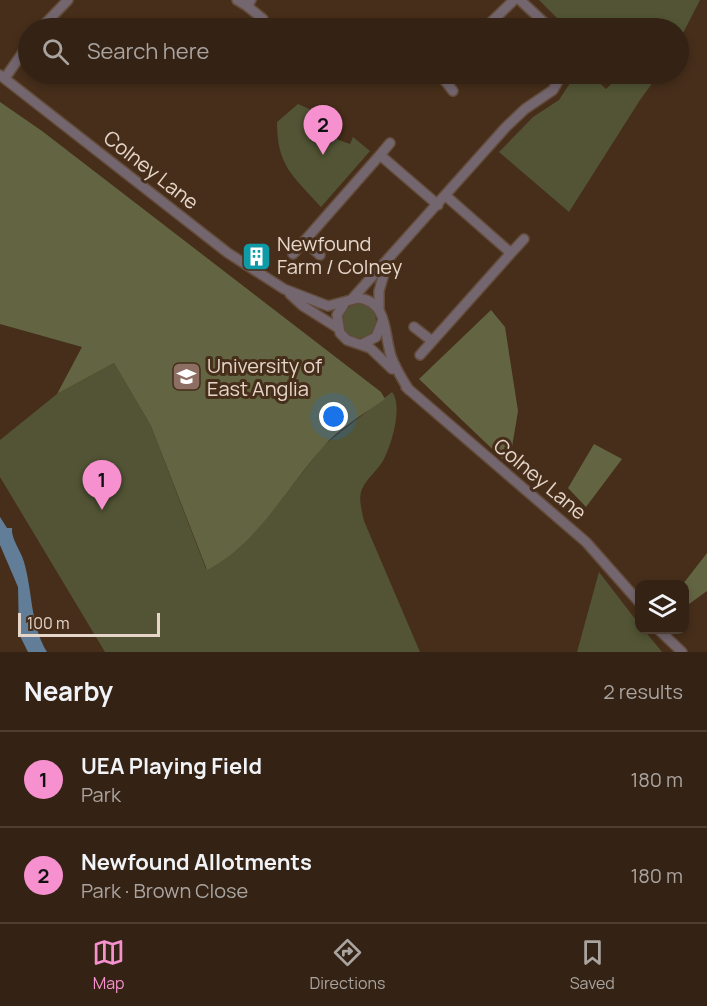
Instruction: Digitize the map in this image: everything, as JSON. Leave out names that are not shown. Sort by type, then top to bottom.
[{"type":"street","points":[[51,18],[68,0]]},
{"type":"street","points":[[237,0],[249,3],[263,18]]},
{"type":"street","points":[[495,18],[514,0]]},
{"type":"street","points":[[520,0],[539,18]]},
{"type":"street","points":[[2,77],[18,57]]},
{"type":"street","name":"Colney Lane","points":[[2,77],[228,253],[284,289],[322,306],[365,299],[380,310],[394,364],[409,390]]},
{"type":"street","points":[[447,84],[453,91]]},
{"type":"street","points":[[338,328],[337,315],[348,302],[388,262],[506,127],[525,109],[553,90],[556,84]]},
{"type":"street","points":[[293,254],[390,143]]},
{"type":"street","points":[[380,155],[438,205]]},
{"type":"street","points":[[446,196],[511,254]]},
{"type":"street","points":[[420,355],[524,239]]},
{"type":"street","points":[[304,242],[320,255]]},
{"type":"street","points":[[380,310],[379,291],[388,262]]},
{"type":"street","name":"Colney Lane","points":[[284,289],[303,306],[338,328],[347,340],[362,344],[387,361],[409,390],[586,542],[635,598]]},
{"type":"street","points":[[362,344],[376,337],[382,320]]},
{"type":"street","points":[[414,327],[432,341]]},
{"type":"street","points":[[663,634],[682,652]]},
{"type":"green space","points":[[539,0],[700,0],[689,21],[689,18],[557,18]]},
{"type":"green space","points":[[569,84],[601,84],[606,89],[611,84],[652,84],[569,212],[499,152],[533,117],[559,100]]},
{"type":"green space","points":[[0,102],[42,131],[381,392],[385,399],[329,440],[256,531],[225,559],[207,570],[151,426],[114,363],[57,394],[82,347],[0,324]]},
{"type":"green space","points":[[298,104],[327,117],[322,134],[350,144],[353,137],[370,151],[321,207],[288,169],[280,149],[277,122]]},
{"type":"green space","points":[[359,304],[371,309],[376,321],[371,333],[359,338],[347,333],[342,321],[347,309]]},
{"type":"green space","points":[[491,310],[505,327],[518,411],[509,465],[419,379]]},
{"type":"green space","points":[[114,363],[151,426],[206,569],[270,514],[324,445],[392,392],[397,406],[390,444],[384,459],[362,489],[360,497],[364,521],[420,652],[105,652],[0,477],[0,440],[57,394]]},
{"type":"green space","points":[[594,444],[622,459],[586,507],[568,488]]},
{"type":"green space","points":[[707,553],[707,591],[689,604],[689,580],[686,580]]},
{"type":"green space","points":[[599,572],[635,619],[635,634],[647,634],[662,652],[577,652]]},
{"type":"water","points":[[0,517],[7,528],[12,528],[13,536],[23,558],[32,608],[47,652],[28,652],[19,634],[18,587],[0,545]]},
{"type":"place","name":"Newfound Allotments","points":[[323,155]]},
{"type":"place","name":"Newfound Farm / Colney","points":[[256,256]]},
{"type":"place","name":"University of East Anglia","points":[[186,377]]},
{"type":"place","name":"UEA Playing Field","points":[[102,510]]}]
